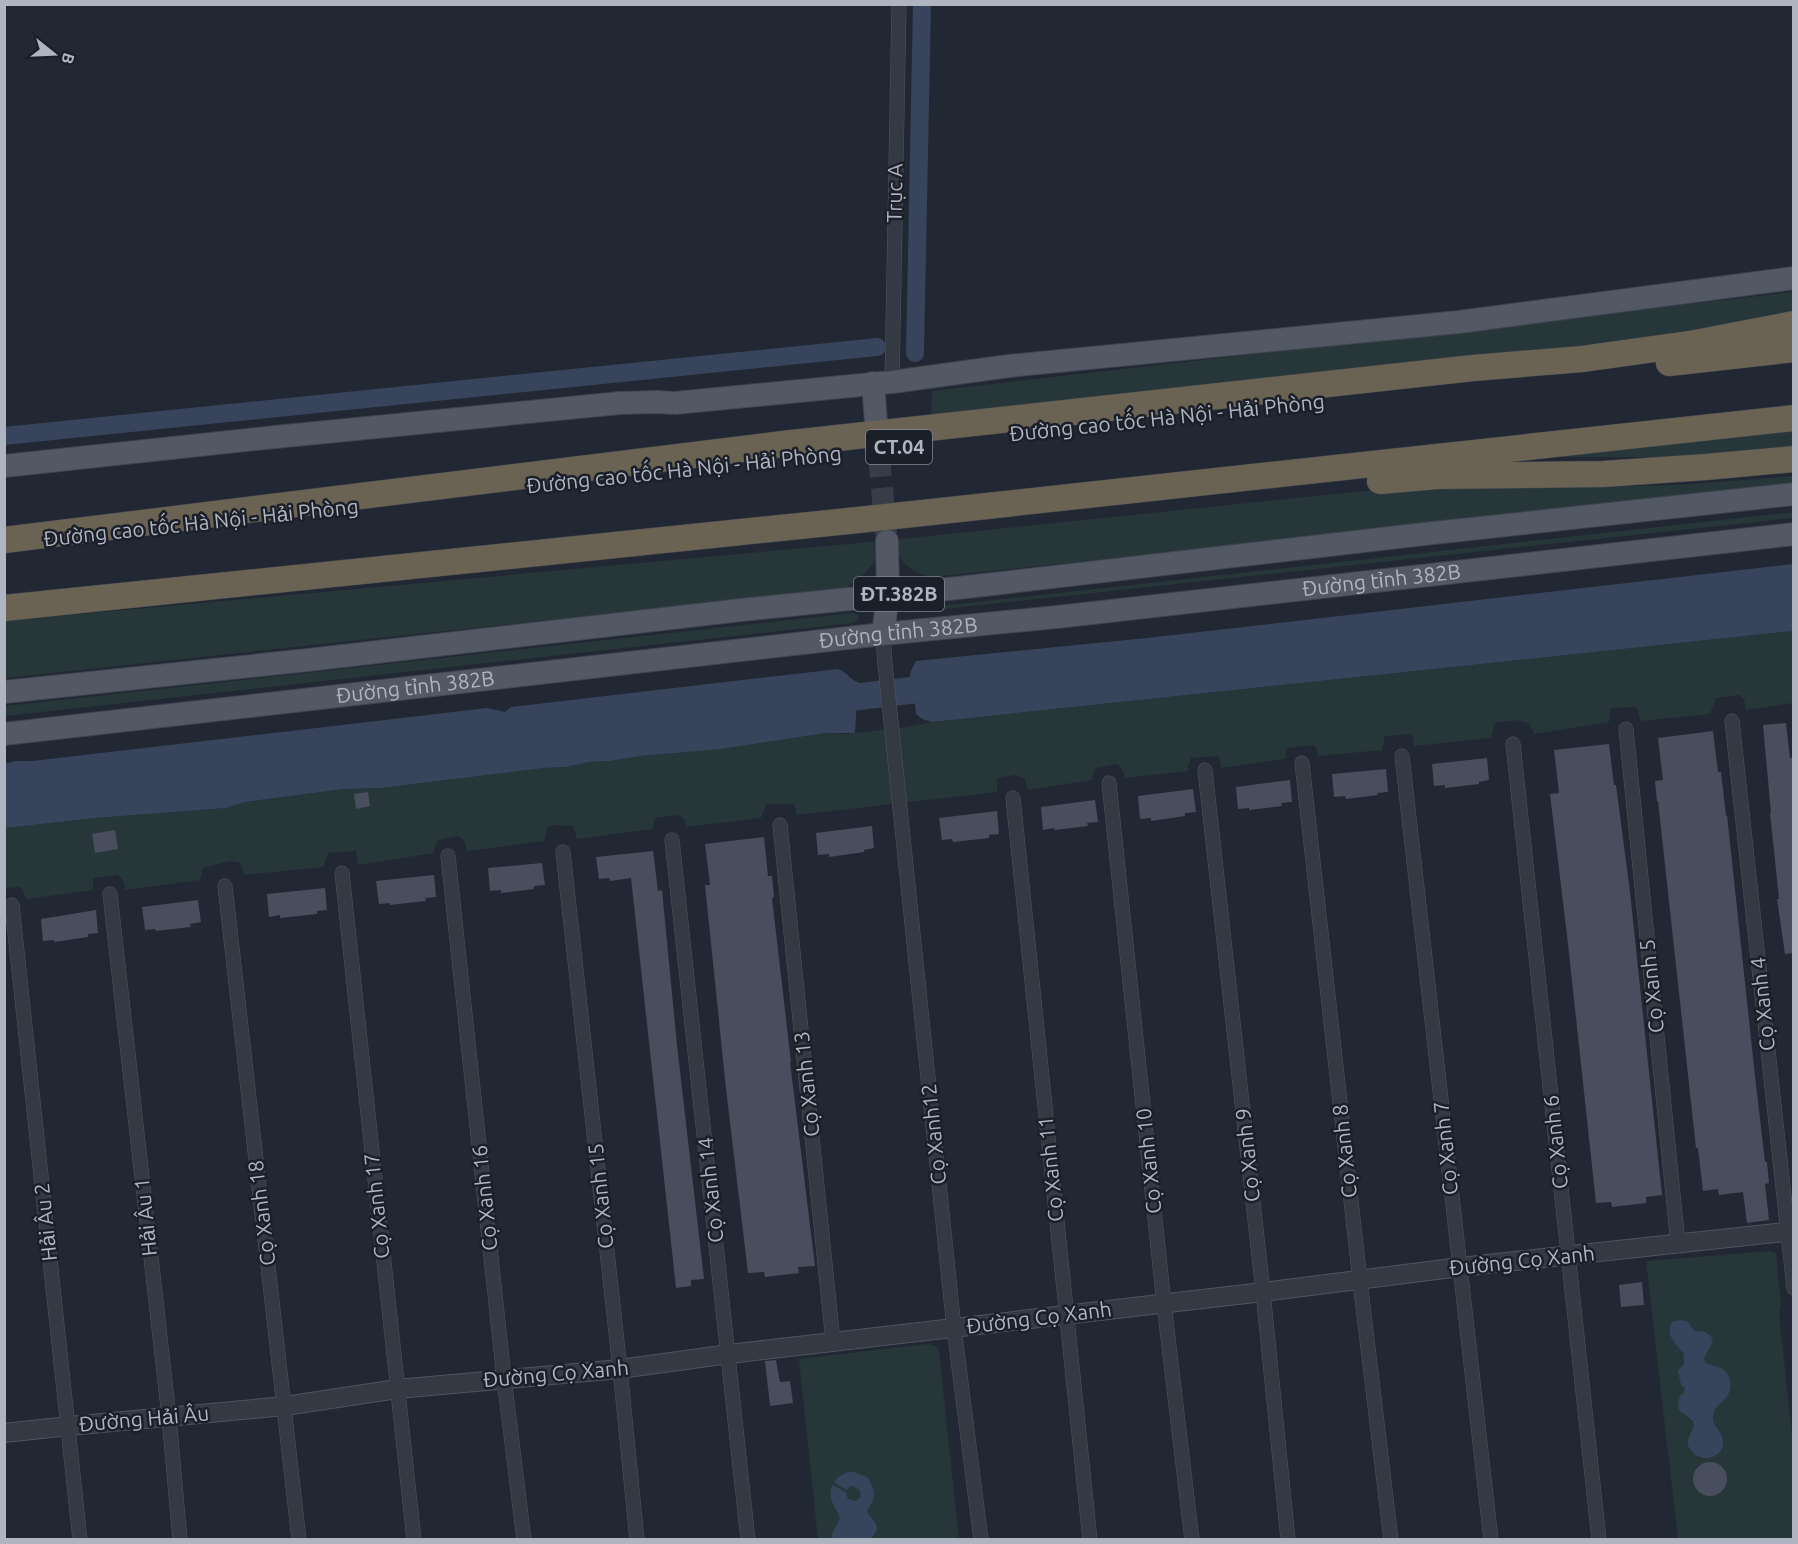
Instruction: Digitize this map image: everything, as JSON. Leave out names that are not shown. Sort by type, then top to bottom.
[{"type":"highway","points":[[4,540],[783,444],[1473,368],[1582,359],[1690,344],[1794,324]]},
{"type":"highway","name":"Đường cao tốc Hà Nội - Hải Phòng","points":[[4,545],[1794,349]]},
{"type":"highway","points":[[7,607],[858,520],[1794,418]]},
{"type":"highway","points":[[7,607],[741,548],[1437,476],[1603,474],[1794,459]]},
{"type":"main road","points":[[4,466],[275,436],[620,403],[675,403],[882,383],[1009,366],[1459,322],[1794,278]]},
{"type":"main road","points":[[876,422],[882,383]]},
{"type":"main road","name":"Đường tỉnh 382B","points":[[4,692],[1794,494]]},
{"type":"main road","name":"Đường tỉnh 382B","points":[[4,734],[1794,534]]},
{"type":"main road","points":[[883,634],[888,595],[887,541]]},
{"type":"street","name":"Trục A","points":[[882,383],[899,4]]},
{"type":"street","name":"Cọ Xanh12","points":[[883,634],[954,1328],[981,1539]]},
{"type":"street","name":"Cọ Xanh 4","points":[[1732,721],[1791,1232],[1794,1288]]},
{"type":"street","name":"Cọ Xanh 5","points":[[1626,729],[1678,1244]]},
{"type":"street","name":"Cọ Xanh 6","points":[[1513,744],[1599,1539]]},
{"type":"street","name":"Cọ Xanh 7","points":[[1402,756],[1491,1539]]},
{"type":"street","name":"Cọ Xanh 8","points":[[1302,763],[1391,1539]]},
{"type":"street","name":"Cọ Xanh 9","points":[[1205,770],[1288,1539]]},
{"type":"street","name":"Cọ Xanh 10","points":[[1109,783],[1164,1304],[1192,1539]]},
{"type":"street","name":"Cọ Xanh 11","points":[[1013,798],[1090,1539]]},
{"type":"street","name":"Cọ Xanh 13","points":[[780,825],[833,1342]]},
{"type":"street","name":"Cọ Xanh 14","points":[[672,840],[748,1539]]},
{"type":"street","name":"Cọ Xanh 15","points":[[563,852],[637,1539]]},
{"type":"street","name":"Cọ Xanh 16","points":[[448,856],[504,1378],[524,1539]]},
{"type":"street","name":"Cọ Xanh 17","points":[[342,873],[414,1539]]},
{"type":"street","name":"Cọ Xanh 18","points":[[225,886],[299,1539]]},
{"type":"street","name":"Hải Âu 1","points":[[110,894],[169,1417],[180,1539]]},
{"type":"street","name":"Hải Âu 2","points":[[12,905],[80,1539]]},
{"type":"street","name":"Đường Cọ Xanh","points":[[285,1406],[397,1389],[620,1369],[729,1354],[1360,1281],[1460,1267],[1791,1232]]},
{"type":"street","name":"Đường Hải Âu","points":[[4,1433],[285,1406]]},
{"type":"shaded area","points":[[1793,292],[1793,314],[1504,360],[931,420],[932,391]]},
{"type":"shaded area","points":[[1793,425],[1793,448],[1669,457],[1551,457]]},
{"type":"shaded area","points":[[1793,476],[1793,484],[1514,517],[932,577],[906,565],[891,540],[1393,488],[1679,485]]},
{"type":"shaded area","points":[[1793,512],[1793,518],[905,612],[905,610]]},
{"type":"shaded area","points":[[881,541],[878,556],[874,562],[864,574],[846,588],[5,678],[5,621]]},
{"type":"shaded area","points":[[852,613],[859,616],[857,621],[852,623],[5,716],[5,706]]},
{"type":"shaded area","points":[[1793,631],[1793,703],[1746,710],[1744,699],[1739,695],[1716,698],[1710,714],[1641,721],[1636,707],[1611,708],[1609,722],[1534,734],[1528,724],[1512,721],[1495,723],[1491,738],[1414,746],[1412,734],[1385,736],[1382,750],[1318,756],[1314,745],[1287,748],[1285,759],[1221,768],[1219,756],[1191,758],[1188,771],[1124,778],[1124,772],[1117,764],[1095,768],[1092,780],[1028,790],[1025,779],[1015,775],[997,778],[997,792],[797,815],[794,804],[766,804],[761,818],[686,827],[685,820],[679,815],[655,818],[652,829],[577,839],[573,826],[553,825],[547,827],[544,841],[467,851],[464,842],[458,836],[438,840],[434,853],[358,865],[356,851],[328,853],[323,867],[244,875],[241,863],[230,861],[203,868],[200,880],[125,890],[124,882],[118,875],[93,878],[93,890],[26,899],[23,890],[19,887],[5,888],[5,828],[226,808],[245,802],[344,789],[381,788],[566,767],[640,756],[721,749],[826,733],[848,734],[932,722]]},
{"type":"shaded area","points":[[1771,1251],[1776,1253],[1781,1304],[1779,1314],[1793,1444],[1793,1539],[1678,1539],[1646,1261]]},
{"type":"shaded area","points":[[928,1344],[936,1346],[939,1351],[959,1539],[818,1539],[799,1359]]},
{"type":"water","points":[[1793,564],[1793,631],[932,722],[916,714],[912,692],[857,697],[855,733],[826,733],[721,749],[640,756],[566,767],[381,788],[344,789],[245,802],[226,808],[5,828],[4,764],[15,761],[32,761],[487,708],[505,712],[511,707],[838,669],[860,683],[910,677],[916,661],[1147,638]]},
{"type":"water","points":[[1687,1321],[1695,1332],[1703,1331],[1711,1336],[1713,1342],[1704,1358],[1705,1362],[1723,1369],[1730,1381],[1729,1393],[1716,1408],[1713,1418],[1723,1440],[1722,1448],[1710,1458],[1696,1455],[1688,1446],[1693,1421],[1679,1410],[1678,1400],[1685,1388],[1681,1385],[1678,1371],[1684,1364],[1684,1354],[1672,1339],[1670,1327],[1672,1322]]},
{"type":"water","points":[[848,1472],[867,1477],[872,1486],[874,1494],[867,1511],[877,1529],[870,1539],[833,1539],[832,1535],[840,1518],[831,1499],[832,1485],[846,1492],[847,1497],[851,1500],[855,1501],[861,1494],[857,1488],[850,1486],[847,1490],[834,1482]]},
{"type":"building","points":[[1786,723],[1790,758],[1794,757],[1794,953],[1785,954],[1777,899],[1779,899],[1763,725]]},
{"type":"building","points":[[1713,731],[1718,772],[1721,772],[1727,815],[1769,1183],[1765,1184],[1769,1220],[1747,1223],[1743,1192],[1719,1195],[1718,1189],[1703,1191],[1698,1148],[1696,1148],[1655,781],[1663,780],[1658,738]]},
{"type":"building","points":[[1609,744],[1630,892],[1662,1195],[1646,1197],[1646,1203],[1612,1207],[1611,1202],[1596,1203],[1550,794],[1559,793],[1554,750]]},
{"type":"building","points":[[1487,758],[1489,780],[1479,782],[1479,784],[1445,788],[1445,785],[1434,786],[1432,764]]},
{"type":"building","points":[[1386,769],[1388,792],[1346,799],[1345,796],[1334,797],[1332,774]]},
{"type":"building","points":[[1290,780],[1292,802],[1281,803],[1282,806],[1238,809],[1236,787]]},
{"type":"building","points":[[1193,789],[1196,812],[1151,821],[1151,818],[1140,819],[1138,796]]},
{"type":"building","points":[[368,792],[370,806],[356,809],[354,794]]},
{"type":"building","points":[[1095,800],[1098,822],[1087,823],[1088,826],[1043,830],[1041,807]]},
{"type":"building","points":[[997,811],[999,834],[989,835],[989,838],[953,842],[952,839],[942,840],[939,818]]},
{"type":"building","points":[[872,826],[874,848],[864,850],[864,852],[829,857],[829,854],[818,855],[816,833]]},
{"type":"building","points":[[115,830],[118,849],[95,853],[92,834]]},
{"type":"building","points":[[764,837],[768,876],[772,876],[774,897],[772,898],[790,1062],[815,1266],[798,1267],[799,1273],[765,1277],[764,1272],[748,1273],[705,885],[710,885],[705,844]]},
{"type":"building","points":[[653,851],[658,891],[662,890],[704,1279],[691,1280],[691,1286],[676,1288],[631,878],[610,881],[609,878],[599,879],[596,857]]},
{"type":"building","points":[[542,863],[545,885],[534,886],[534,889],[501,893],[501,890],[490,891],[488,868]]},
{"type":"building","points":[[434,875],[436,897],[425,898],[426,901],[379,904],[376,881]]},
{"type":"building","points":[[325,888],[327,910],[317,911],[317,914],[269,917],[267,894]]},
{"type":"building","points":[[198,900],[201,922],[190,924],[191,927],[145,930],[142,907]]},
{"type":"building","points":[[96,910],[98,933],[88,934],[88,937],[54,942],[54,940],[43,941],[41,919]]},
{"type":"building","points":[[1642,1282],[1644,1305],[1621,1307],[1619,1285]]},
{"type":"building","points":[[776,1360],[780,1382],[790,1381],[793,1403],[770,1406],[765,1361]]},
{"type":"building","points":[[1710,1462],[1722,1467],[1727,1479],[1722,1491],[1710,1496],[1698,1491],[1693,1479],[1698,1467]]},
{"type":"waterway","points":[[915,353],[922,4]]},
{"type":"waterway","points":[[4,436],[877,347]]},
{"type":"waterway","points":[[835,704],[935,692]]},
{"type":"tunnel","points":[[876,422],[886,534]]}]
